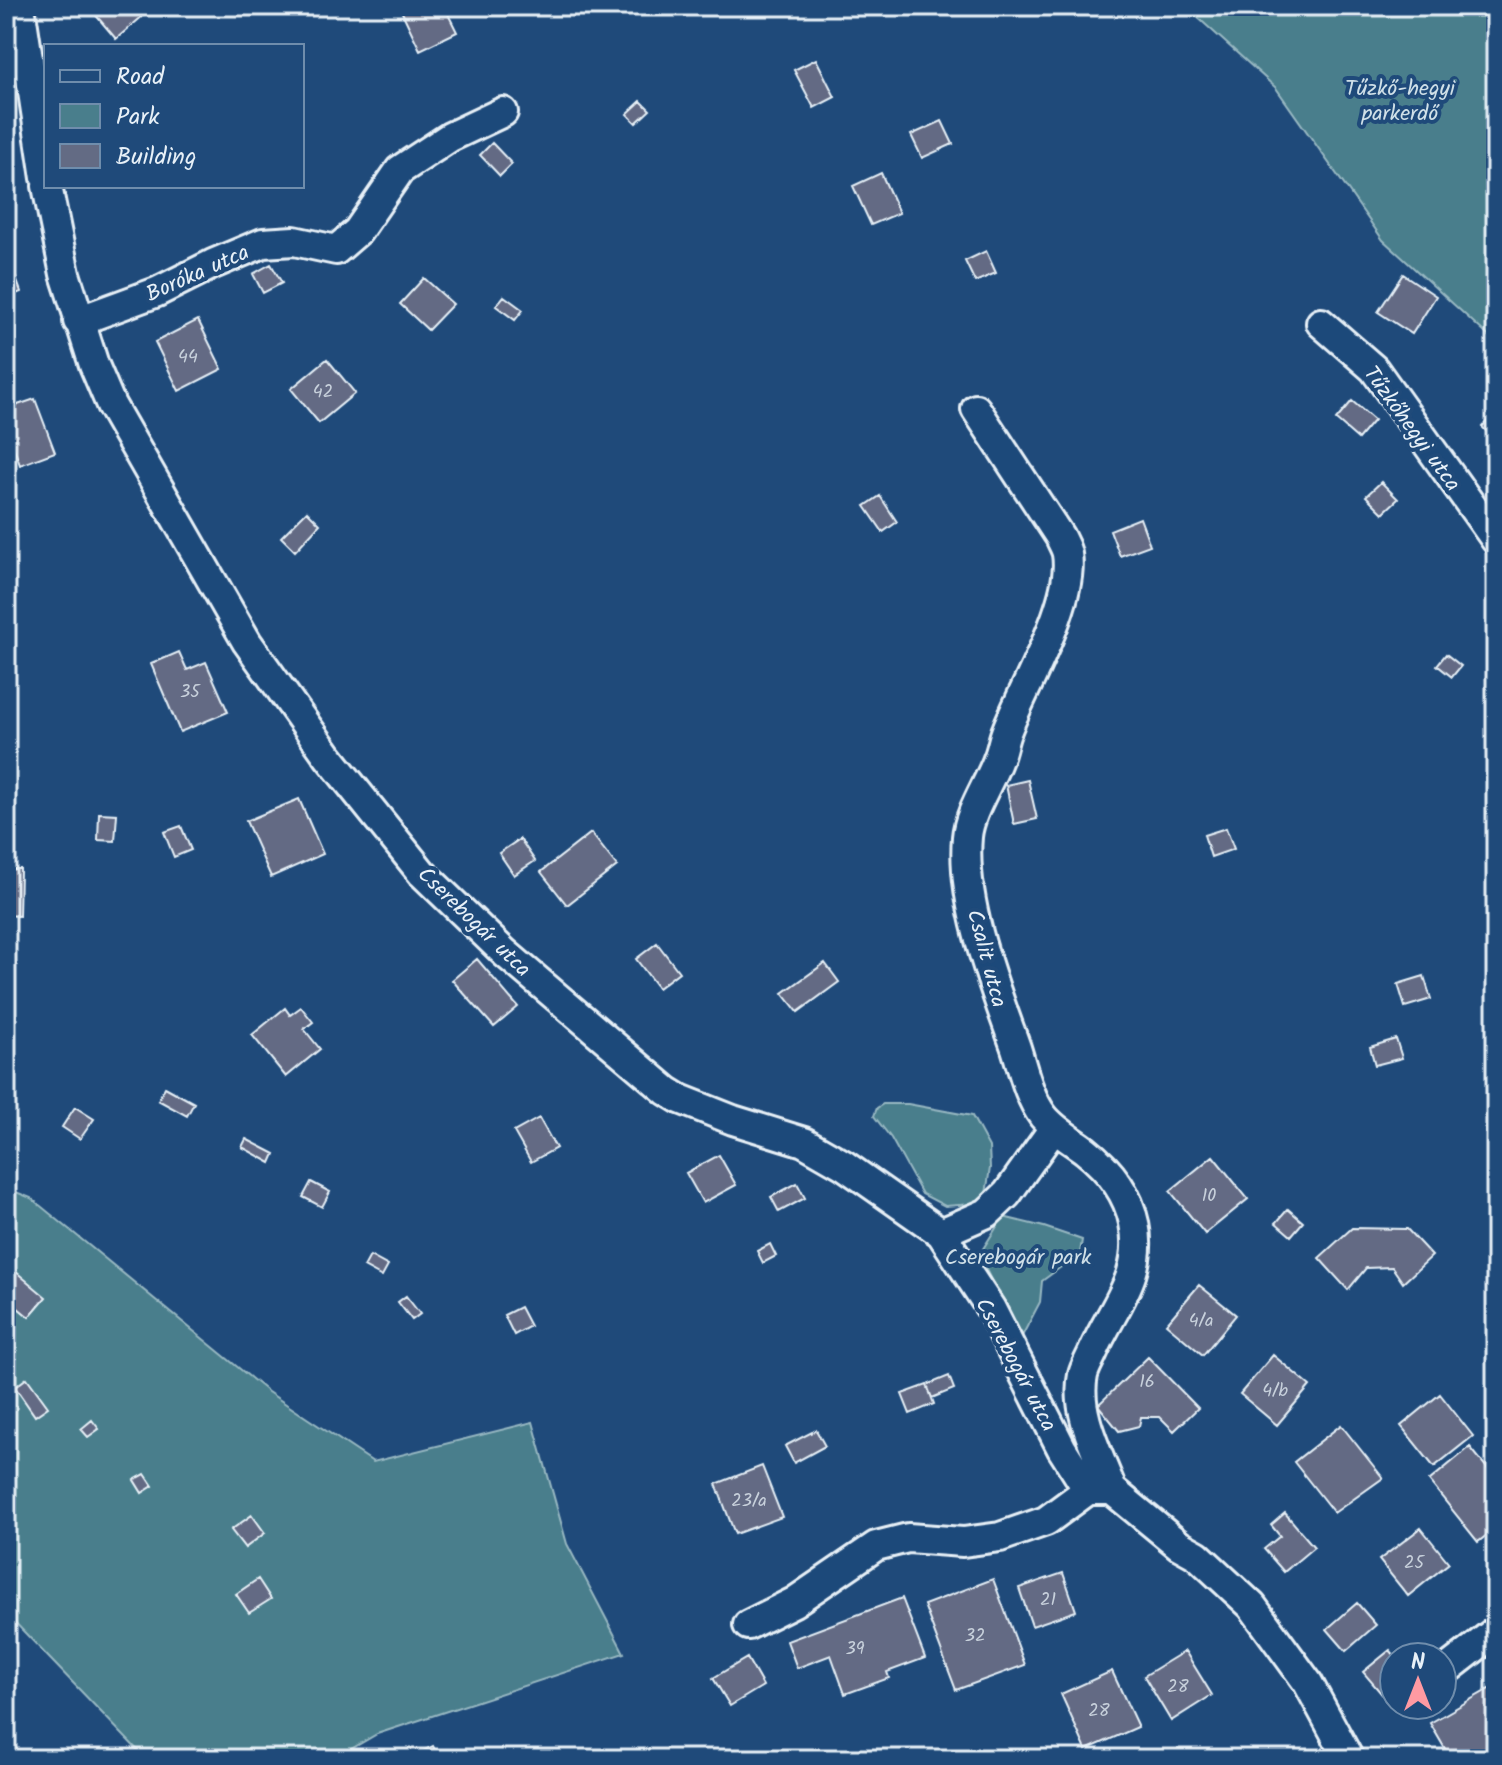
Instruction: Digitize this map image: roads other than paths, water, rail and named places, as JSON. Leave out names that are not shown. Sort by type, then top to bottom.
[{"type":"street","points":[[20,6],[44,165]]},
{"type":"street","name":"Boróka utca","points":[[78,321],[157,292],[263,243],[294,241],[336,250],[358,231],[400,170],[450,137],[503,112]]},
{"type":"street","name":"Cserebogár utca","points":[[47,188],[78,321],[111,405],[247,642],[328,756],[422,873],[505,953],[667,1091],[733,1120],[804,1142],[844,1165],[941,1233],[991,1309],[1062,1449],[1100,1490],[1197,1555],[1252,1606],[1308,1683],[1349,1759]]},
{"type":"street","name":"Tűzkőhegyi utca","points":[[1321,323],[1374,369],[1496,540]]},
{"type":"street","name":"Csalit utca","points":[[976,409],[1060,537],[1067,554],[1061,602],[1053,625],[1006,731],[998,760],[988,777],[967,834],[967,875],[986,961],[1030,1091],[1041,1113],[1054,1128],[1109,1173],[1129,1201],[1135,1227],[1136,1253],[1131,1281],[1096,1343],[1083,1375],[1084,1416],[1100,1490]]},
{"type":"street","points":[[941,1233],[987,1213],[1007,1194],[1054,1128]]},
{"type":"street","points":[[748,1625],[794,1602],[876,1546],[908,1538],[963,1542],[1000,1537],[1046,1521],[1100,1490]]},
{"type":"street","points":[[1458,1661],[1496,1631]]},
{"type":"park label","name":"Tűzkő-hegyi parkerdő","points":[[1400,100]]},
{"type":"park label","name":"Cserebogár park","points":[[1018,1256]]}]
